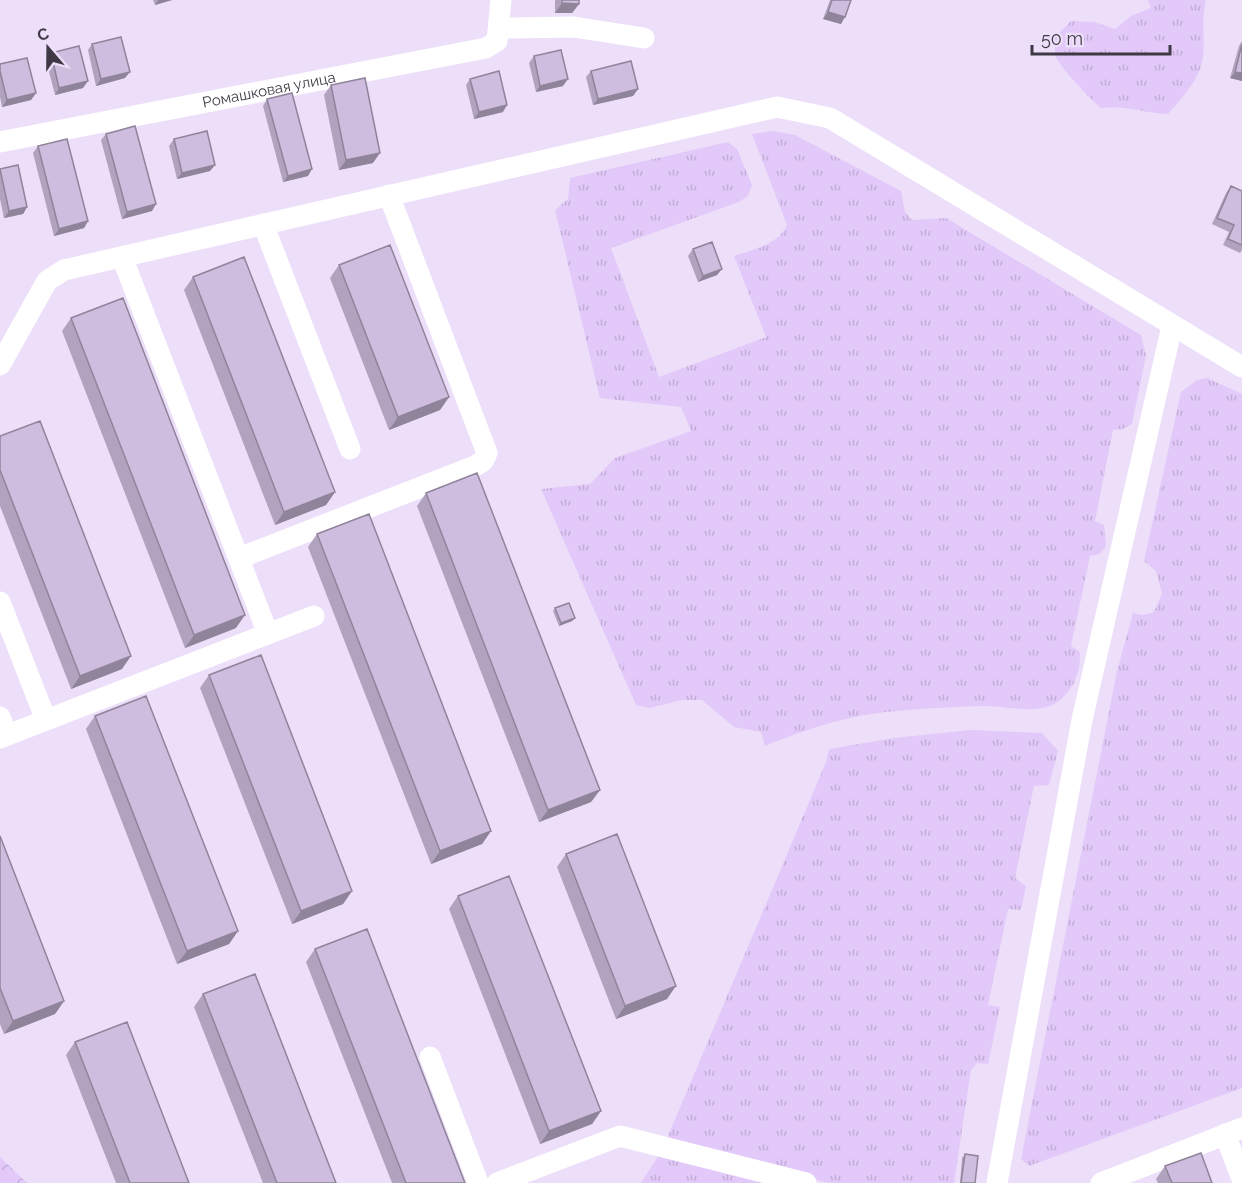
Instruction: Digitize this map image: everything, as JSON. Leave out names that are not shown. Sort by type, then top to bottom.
[{"type":"street","points":[[501,0],[500,28],[574,27],[644,38]]},
{"type":"street","name":"Ромашковая улица","points":[[0,142],[472,52],[486,48],[497,41],[500,28]]},
{"type":"street","points":[[0,365],[47,281],[74,267],[777,107],[830,118],[1242,367]]},
{"type":"street","points":[[238,558],[475,466],[483,461],[487,453],[389,195]]},
{"type":"street","points":[[263,224],[350,449]]},
{"type":"street","points":[[122,256],[268,634]]},
{"type":"street","points":[[997,1183],[1082,720],[1172,326]]},
{"type":"street","points":[[0,602],[46,720]]},
{"type":"street","points":[[2,730],[46,720],[314,616]]},
{"type":"street","points":[[430,1057],[478,1183]]},
{"type":"street","points":[[1101,1183],[1233,1131],[1242,1179]]},
{"type":"street","points":[[497,1183],[620,1136],[806,1183]]},
{"type":"green space","points":[[1148,0],[1206,0],[1203,57],[1198,73],[1190,88],[1168,114],[1101,108],[1058,61],[1055,52],[1055,37],[1071,21],[1094,22],[1115,29],[1131,16],[1151,8]]},
{"type":"green space","points":[[773,131],[795,135],[901,191],[905,212],[912,220],[946,218],[1141,335],[1146,355],[1132,424],[1123,429],[1113,430],[1095,521],[1104,525],[1106,546],[1100,554],[1090,556],[1071,646],[1080,652],[1079,668],[1070,689],[1052,705],[1036,709],[984,706],[930,708],[863,715],[830,723],[765,746],[761,732],[734,727],[702,700],[681,700],[650,708],[636,705],[541,489],[590,484],[615,458],[691,431],[681,407],[600,398],[555,210],[568,199],[570,178],[728,142],[737,149],[752,185],[748,196],[739,202],[611,248],[659,377],[766,337],[734,256],[772,242],[787,225],[752,134]]},
{"type":"green space","points":[[1207,378],[1242,394],[1242,1088],[1029,1166],[1021,1159],[1117,671],[1133,613],[1143,615],[1154,612],[1162,593],[1156,571],[1144,561],[1181,392],[1197,380]]},
{"type":"green space","points":[[970,730],[1042,733],[1058,751],[1049,785],[1034,786],[1015,878],[1026,886],[1021,910],[1008,909],[988,1005],[1000,1007],[988,1064],[977,1063],[971,1070],[954,1183],[829,1183],[669,1140],[668,1136],[826,762],[829,749],[894,738]]},
{"type":"green space","points":[[662,1150],[781,1183],[641,1183]]},
{"type":"green space","points":[[0,1157],[27,1183],[0,1183]]},
{"type":"building","points":[[562,0],[579,0],[579,4],[562,3]]},
{"type":"building","points":[[832,0],[851,0],[845,17],[828,12]]},
{"type":"building","points":[[121,37],[130,72],[101,79],[92,44]]},
{"type":"building","points":[[1242,44],[1242,73],[1235,72]]},
{"type":"building","points":[[79,46],[88,81],[59,88],[51,53]]},
{"type":"building","points":[[561,50],[568,79],[540,86],[534,56]]},
{"type":"building","points":[[27,58],[36,93],[7,100],[0,64]]},
{"type":"building","points":[[631,61],[638,89],[598,99],[591,71]]},
{"type":"building","points":[[499,71],[507,105],[479,112],[470,79]]},
{"type":"building","points":[[365,78],[380,153],[346,160],[331,85]]},
{"type":"building","points":[[292,93],[312,169],[288,176],[267,99]]},
{"type":"building","points":[[135,126],[156,204],[127,212],[106,134]]},
{"type":"building","points":[[207,131],[215,165],[182,173],[174,139]]},
{"type":"building","points":[[67,139],[88,221],[59,229],[38,146]]},
{"type":"building","points":[[18,165],[27,207],[9,211],[0,169]]},
{"type":"building","points":[[1231,186],[1242,191],[1242,245],[1228,239],[1234,225],[1217,218]]},
{"type":"building","points":[[712,242],[722,269],[703,276],[693,249]]},
{"type":"building","points":[[390,245],[449,397],[398,417],[339,265]]},
{"type":"building","points":[[244,257],[335,492],[284,512],[193,277]]},
{"type":"building","points":[[123,298],[245,615],[194,635],[71,318]]},
{"type":"building","points":[[40,421],[131,656],[80,676],[0,470],[0,436]]},
{"type":"building","points":[[477,473],[600,790],[548,810],[426,493]]},
{"type":"building","points":[[369,514],[491,831],[440,851],[317,534]]},
{"type":"building","points":[[569,603],[575,618],[561,623],[555,608]]},
{"type":"building","points":[[261,655],[352,891],[301,911],[209,675]]},
{"type":"building","points":[[146,696],[238,931],[187,951],[95,716]]},
{"type":"building","points":[[617,834],[676,986],[625,1006],[566,854]]},
{"type":"building","points":[[0,836],[64,1001],[13,1021],[0,988]]},
{"type":"building","points":[[509,876],[601,1111],[549,1131],[458,896]]},
{"type":"building","points":[[367,929],[465,1183],[406,1183],[315,949]]},
{"type":"building","points":[[255,974],[336,1183],[277,1183],[203,994]]},
{"type":"building","points":[[127,1022],[189,1183],[130,1183],[75,1042]]},
{"type":"building","points":[[1201,1153],[1212,1183],[1172,1183],[1165,1166]]},
{"type":"building","points":[[965,1154],[978,1156],[975,1183],[961,1183]]}]
